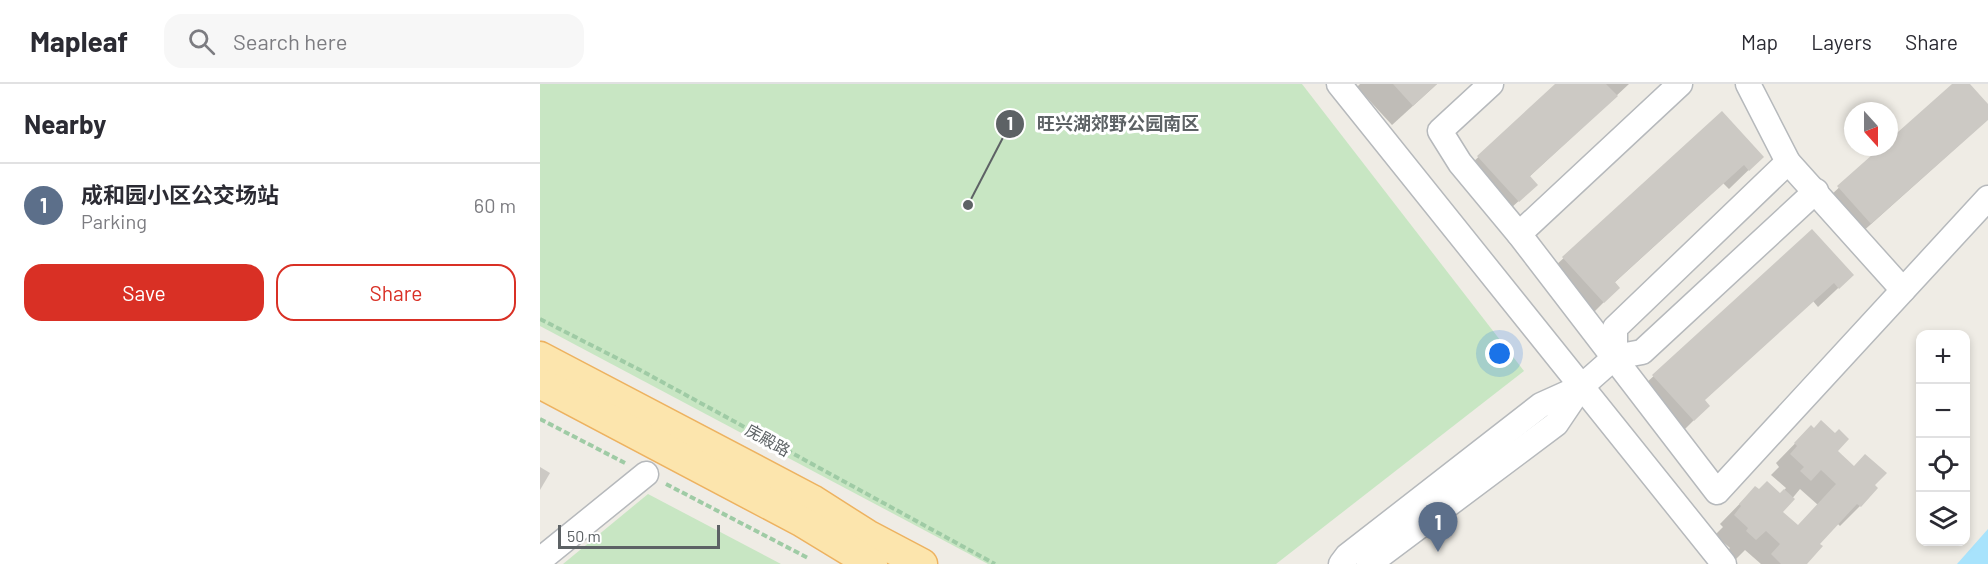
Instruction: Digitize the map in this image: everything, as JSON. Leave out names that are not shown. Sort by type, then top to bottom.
[{"type":"main road","name":"庑殿路","points":[[540,357],[812,500],[867,535],[922,564]]},
{"type":"main road","points":[[540,383],[801,521],[872,564]]},
{"type":"lane","points":[[1339,84],[1724,564]]},
{"type":"lane","points":[[1491,84],[1440,131],[1460,163],[1519,234],[1717,492],[1988,198]]},
{"type":"lane","points":[[1519,234],[1680,84]]},
{"type":"lane","points":[[1748,84],[1788,162],[1903,290]]},
{"type":"lane","points":[[1615,357],[1615,327],[1788,162]]},
{"type":"lane","points":[[1369,564],[1556,424],[1581,387],[1615,357],[1642,352],[1816,191]]},
{"type":"lane","points":[[1341,564],[1347,556],[1541,405],[1581,387]]},
{"type":"lane","points":[[540,560],[646,474]]},
{"type":"path","name":"庑殿路","points":[[540,319],[642,371],[995,564]]},
{"type":"path","points":[[540,419],[812,560]]},
{"type":"green space","points":[[540,84],[1302,84],[1524,371],[1276,564],[988,564],[540,326]]},
{"type":"green space","points":[[648,494],[781,564],[563,564]]},
{"type":"water","points":[[1988,529],[1988,564],[1957,564]]},
{"type":"building","points":[[1393,84],[1437,84],[1413,106]]},
{"type":"building","points":[[1555,84],[1606,84],[1618,96],[1530,176],[1538,185],[1519,202],[1477,156]]},
{"type":"building","points":[[1952,84],[1970,84],[1988,104],[1988,120],[1871,224],[1837,186],[1871,156],[1898,156],[1898,132]]},
{"type":"building","points":[[1722,111],[1764,157],[1749,171],[1744,165],[1615,282],[1620,288],[1604,303],[1562,257]]},
{"type":"building","points":[[1812,229],[1854,275],[1839,289],[1834,283],[1705,400],[1710,406],[1694,421],[1652,375]]},
{"type":"building","points":[[1821,420],[1835,433],[1839,429],[1849,439],[1838,451],[1854,466],[1865,454],[1887,473],[1875,485],[1878,488],[1861,507],[1857,504],[1820,544],[1823,546],[1807,564],[1781,564],[1771,554],[1780,544],[1766,531],[1756,540],[1746,531],[1748,528],[1734,515],[1741,506],[1739,504],[1755,486],[1759,489],[1767,481],[1780,493],[1784,489],[1795,499],[1783,512],[1798,525],[1836,484],[1821,470],[1811,481],[1800,471],[1804,467],[1790,454],[1797,446],[1794,443],[1811,425],[1814,428]]},
{"type":"building","points":[[540,467],[550,473],[540,490]]},
{"type":"place","name":"旺兴湖郊野公园南区","points":[[968,205]]},
{"type":"place","name":"成和园小区公交场站","points":[[1438,552]]}]
